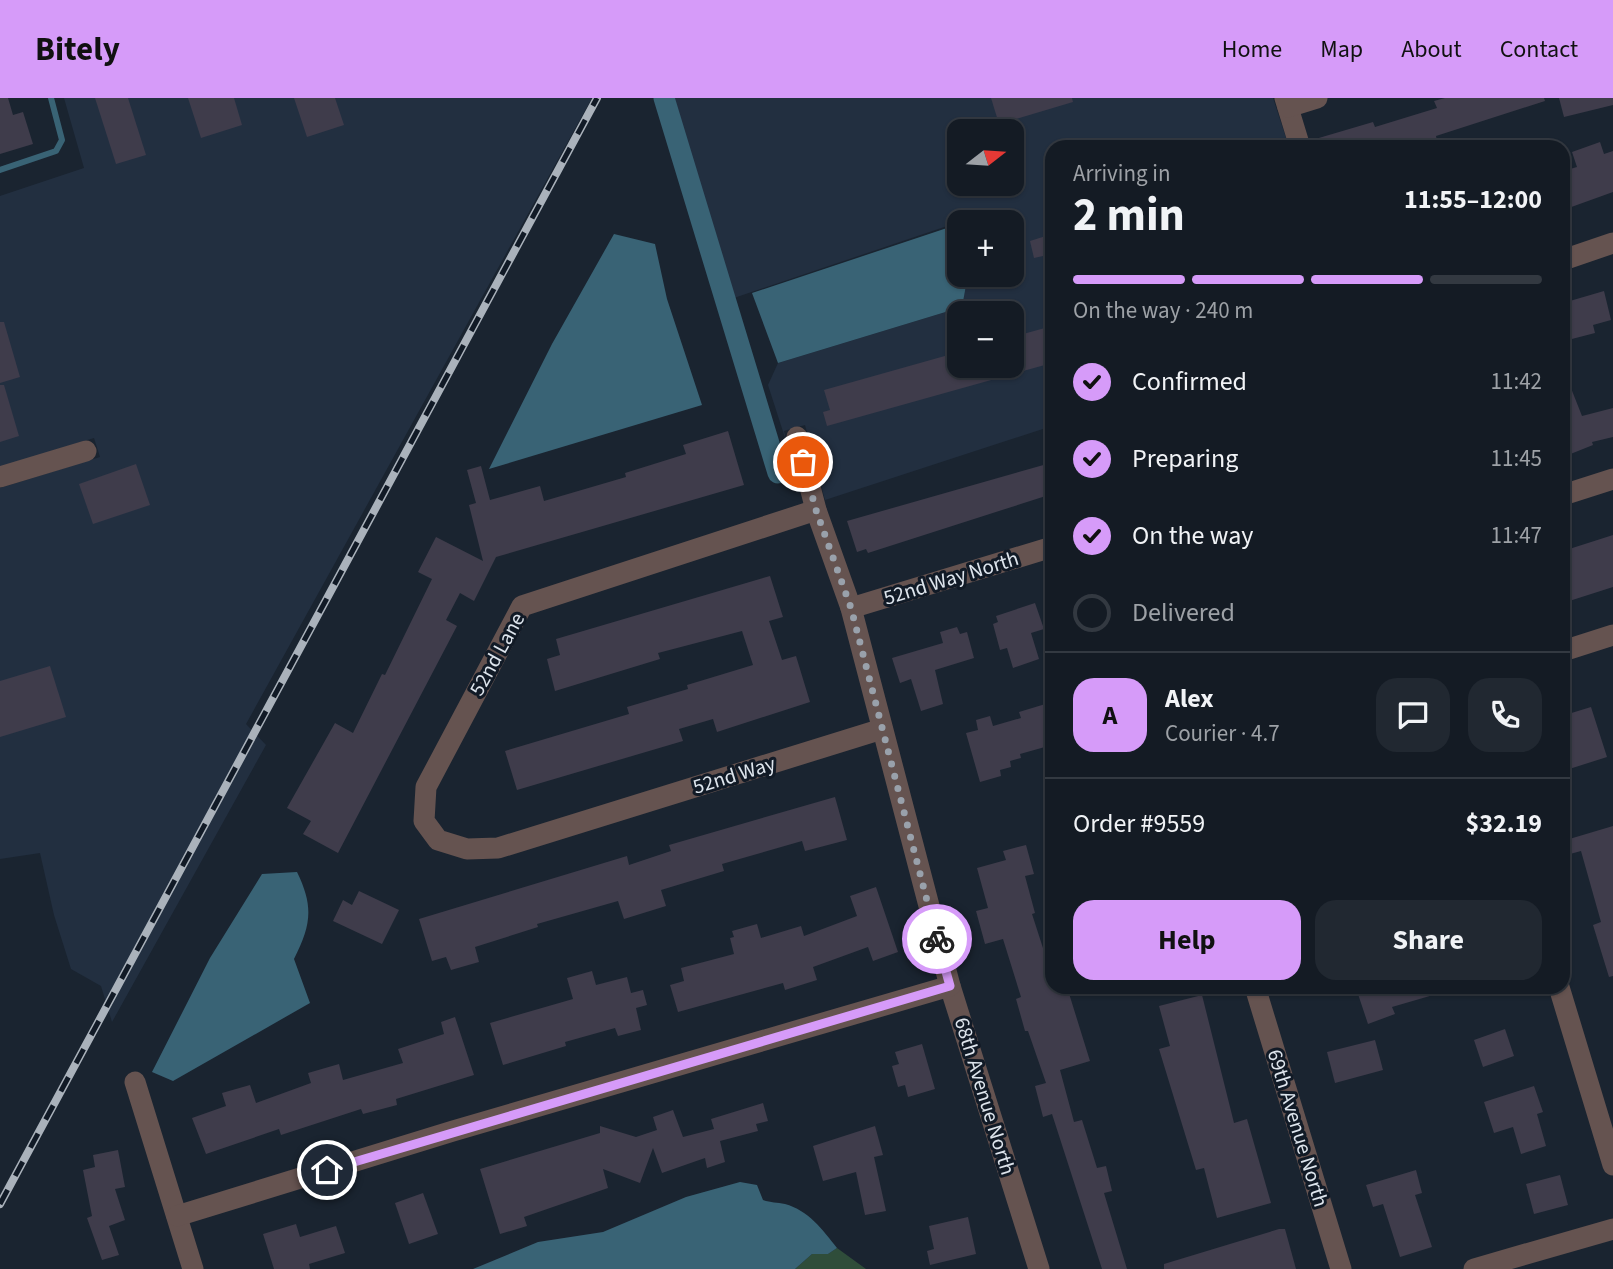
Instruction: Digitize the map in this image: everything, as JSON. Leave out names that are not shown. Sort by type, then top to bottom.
[{"type":"street","points":[[1298,140],[1287,103],[1317,98]]},
{"type":"street","points":[[1570,258],[1613,243]]},
{"type":"street","name":"68th Avenue North","points":[[797,438],[816,510],[851,608],[950,986],[1039,1269]]},
{"type":"street","points":[[0,477],[86,451]]},
{"type":"street","points":[[1570,493],[1613,479]]},
{"type":"street","name":"52nd Lane","points":[[586,820],[498,848],[467,849],[438,840],[424,821],[426,787],[522,606],[816,510]]},
{"type":"street","name":"52nd Way North","points":[[851,608],[1045,549]]},
{"type":"street","points":[[1570,650],[1613,635]]},
{"type":"street","name":"52nd Way","points":[[586,820],[882,729]]},
{"type":"street","points":[[177,1216],[453,1131],[950,986]]},
{"type":"street","name":"69th Avenue North","points":[[1257,994],[1341,1269]]},
{"type":"street","points":[[1561,994],[1613,1165]]},
{"type":"street","points":[[135,1082],[193,1269]]},
{"type":"street","points":[[1474,1269],[1613,1228]]},
{"type":"shaded area","points":[[64,98],[592,98],[246,724],[266,745],[112,1022],[101,986],[71,969],[54,915],[40,853],[0,859],[0,488],[100,457],[94,438],[0,467],[0,196],[84,168]]},
{"type":"shaded area","points":[[668,98],[1273,98],[1287,140],[1045,140],[1045,428],[825,500],[805,425],[784,431],[787,444],[768,385],[778,363],[947,312],[947,378],[1024,378],[1024,301],[963,301],[966,287],[1024,287],[1024,210],[947,210],[947,226],[728,300]]},
{"type":"shaded area","points":[[947,228],[947,287],[966,287],[963,301],[947,301],[947,312],[778,363],[752,293]]},
{"type":"shaded area","points":[[614,234],[655,244],[667,299],[702,405],[489,469],[552,344]]},
{"type":"shaded area","points":[[297,872],[306,896],[308,916],[304,936],[294,959],[310,1003],[173,1081],[152,1072],[210,958],[262,874]]},
{"type":"shaded area","points":[[740,1182],[757,1185],[763,1200],[785,1204],[801,1211],[837,1248],[828,1254],[812,1254],[795,1269],[473,1269],[538,1242],[603,1232],[686,1197]]},
{"type":"green space","points":[[837,1248],[866,1269],[795,1269],[812,1254],[828,1254]]},
{"type":"building","points":[[0,98],[8,98],[13,115],[23,112],[33,144],[0,154]]},
{"type":"building","points":[[95,98],[128,98],[146,155],[116,164]]},
{"type":"building","points":[[188,98],[234,98],[242,125],[201,138]]},
{"type":"building","points":[[294,98],[335,98],[344,125],[307,137]]},
{"type":"building","points":[[991,98],[1072,98],[1073,102],[1016,119],[997,119]]},
{"type":"building","points":[[1445,98],[1544,98],[1545,101],[1436,136],[1437,140],[1312,140],[1373,122],[1375,127],[1437,108],[1434,101]]},
{"type":"building","points":[[1559,98],[1613,98],[1613,105],[1564,117]]},
{"type":"building","points":[[1600,142],[1604,154],[1613,151],[1613,192],[1570,207],[1570,169],[1577,167],[1572,152]]},
{"type":"building","points":[[1045,236],[1045,256],[1034,258],[1030,241]]},
{"type":"building","points":[[1604,291],[1611,320],[1593,325],[1595,333],[1570,339],[1570,301]]},
{"type":"building","points":[[0,322],[4,322],[20,377],[0,383]]},
{"type":"building","points":[[1045,328],[1045,365],[1024,371],[1024,334]]},
{"type":"building","points":[[947,355],[947,378],[998,378],[827,426],[823,412],[830,410],[824,390]]},
{"type":"building","points":[[0,385],[4,385],[19,436],[0,442]]},
{"type":"building","points":[[1570,386],[1582,416],[1613,408],[1613,437],[1592,442],[1593,445],[1570,454]]},
{"type":"building","points":[[728,431],[744,485],[496,557],[474,601],[460,593],[446,620],[457,626],[338,853],[303,834],[311,821],[287,808],[335,723],[353,733],[382,674],[385,675],[432,579],[418,572],[436,537],[483,561],[469,505],[476,503],[467,470],[481,466],[490,500],[540,486],[544,501],[626,477],[625,473],[686,454],[683,445]]},
{"type":"building","points":[[136,464],[150,505],[93,524],[79,484]]},
{"type":"building","points":[[1045,465],[1045,496],[868,553],[866,549],[857,552],[847,521]]},
{"type":"building","points":[[1613,535],[1613,587],[1570,601],[1570,549]]},
{"type":"building","points":[[770,576],[783,617],[769,621],[782,660],[796,656],[810,702],[717,732],[713,719],[679,729],[683,741],[517,790],[505,751],[629,714],[627,707],[688,689],[687,685],[753,665],[742,631],[658,653],[660,659],[555,691],[547,659],[560,655],[556,639]]},
{"type":"building","points":[[1035,603],[1044,629],[1031,633],[1039,659],[1013,668],[1007,648],[1000,650],[993,624],[998,622],[996,616]]},
{"type":"building","points":[[957,627],[960,634],[967,632],[974,658],[935,670],[943,704],[921,711],[911,679],[900,683],[892,658],[943,643],[940,632]]},
{"type":"building","points":[[50,666],[66,717],[0,737],[0,681]]},
{"type":"building","points":[[1045,704],[1045,747],[1020,754],[1021,758],[1010,761],[1011,767],[1000,770],[1001,776],[980,782],[966,733],[978,730],[976,720],[990,716],[993,726],[1021,718],[1019,712]]},
{"type":"building","points":[[1591,707],[1607,757],[1570,769],[1570,713]]},
{"type":"building","points":[[835,797],[847,840],[805,851],[802,841],[722,864],[724,871],[661,890],[666,906],[624,919],[618,901],[537,924],[538,927],[475,947],[479,962],[451,970],[446,957],[432,961],[419,919],[627,856],[629,865],[671,851],[669,845]]},
{"type":"building","points":[[1613,826],[1613,976],[1609,977],[1593,925],[1601,922],[1581,851],[1570,854],[1570,839]]},
{"type":"building","points":[[1026,845],[1034,874],[1025,876],[1035,913],[1032,914],[1045,954],[1045,994],[1069,994],[1090,1061],[1060,1070],[1074,1122],[1082,1120],[1097,1168],[1106,1166],[1112,1191],[1104,1193],[1127,1269],[1102,1269],[1052,1114],[1043,1117],[1035,1086],[1046,1083],[1028,1031],[1025,1031],[1016,999],[1021,997],[1003,939],[985,944],[976,911],[988,908],[977,868],[1006,860],[1003,851]]},
{"type":"building","points":[[876,887],[898,952],[873,961],[868,947],[813,967],[817,980],[785,990],[783,983],[678,1012],[670,985],[684,981],[681,968],[734,954],[730,938],[734,937],[732,931],[757,924],[761,938],[801,926],[804,936],[857,916],[850,896]]},
{"type":"building","points":[[359,891],[399,910],[382,944],[333,921],[343,900],[352,905]]},
{"type":"building","points":[[592,971],[596,985],[627,977],[631,993],[643,990],[647,1005],[636,1008],[641,1030],[618,1036],[615,1028],[565,1042],[566,1046],[503,1065],[490,1023],[573,999],[567,978]]},
{"type":"building","points":[[1358,994],[1437,994],[1392,1007],[1395,1014],[1368,1024]]},
{"type":"building","points":[[1202,995],[1234,1123],[1247,1119],[1271,1203],[1217,1218],[1204,1168],[1196,1170],[1159,1049],[1170,1046],[1159,1006]]},
{"type":"building","points":[[455,1017],[474,1075],[396,1099],[397,1105],[363,1114],[361,1109],[281,1135],[279,1129],[206,1154],[192,1118],[226,1106],[222,1093],[250,1085],[256,1103],[311,1083],[308,1073],[339,1064],[343,1080],[403,1063],[398,1049],[444,1034],[441,1022]]},
{"type":"building","points":[[1505,1029],[1514,1056],[1483,1067],[1474,1040]]},
{"type":"building","points":[[1375,1040],[1383,1070],[1335,1083],[1327,1052]]},
{"type":"building","points":[[922,1044],[935,1089],[908,1097],[905,1085],[898,1087],[892,1066],[899,1064],[895,1052]]},
{"type":"building","points":[[1534,1086],[1543,1112],[1537,1114],[1546,1146],[1521,1154],[1513,1127],[1494,1133],[1484,1102]]},
{"type":"building","points":[[763,1103],[768,1121],[756,1124],[758,1131],[720,1141],[725,1162],[707,1168],[705,1158],[662,1173],[653,1148],[640,1183],[603,1169],[608,1188],[524,1217],[527,1226],[500,1234],[480,1169],[600,1133],[600,1126],[636,1137],[657,1130],[653,1117],[673,1110],[683,1137],[714,1129],[711,1119]]},
{"type":"building","points":[[875,1126],[883,1155],[874,1157],[886,1211],[865,1215],[856,1172],[823,1181],[813,1146]]},
{"type":"building","points":[[118,1150],[125,1187],[115,1189],[125,1220],[109,1226],[119,1255],[102,1260],[87,1218],[92,1216],[83,1170],[95,1167],[93,1155]]},
{"type":"building","points":[[1416,1170],[1422,1193],[1415,1195],[1432,1247],[1400,1257],[1383,1204],[1373,1207],[1366,1185]]},
{"type":"building","points":[[1560,1175],[1568,1205],[1534,1214],[1526,1184]]},
{"type":"building","points":[[423,1193],[438,1234],[409,1244],[395,1203]]},
{"type":"building","points":[[968,1217],[976,1254],[930,1265],[927,1251],[934,1249],[929,1226]]},
{"type":"building","points":[[296,1224],[300,1237],[336,1226],[345,1253],[309,1264],[310,1269],[274,1269],[263,1234]]},
{"type":"building","points":[[1285,1229],[1296,1269],[1164,1269],[1164,1264]]},
{"type":"waterway","points":[[0,170],[56,151],[62,140],[51,98]]},
{"type":"waterway","points":[[664,98],[778,473]]},
{"type":"railway","points":[[0,1204],[597,98]]},
{"type":"way so far","points":[[803,462],[816,510],[851,608],[937,939]]},
{"type":"route","points":[[327,1170],[950,986],[937,939]]}]
